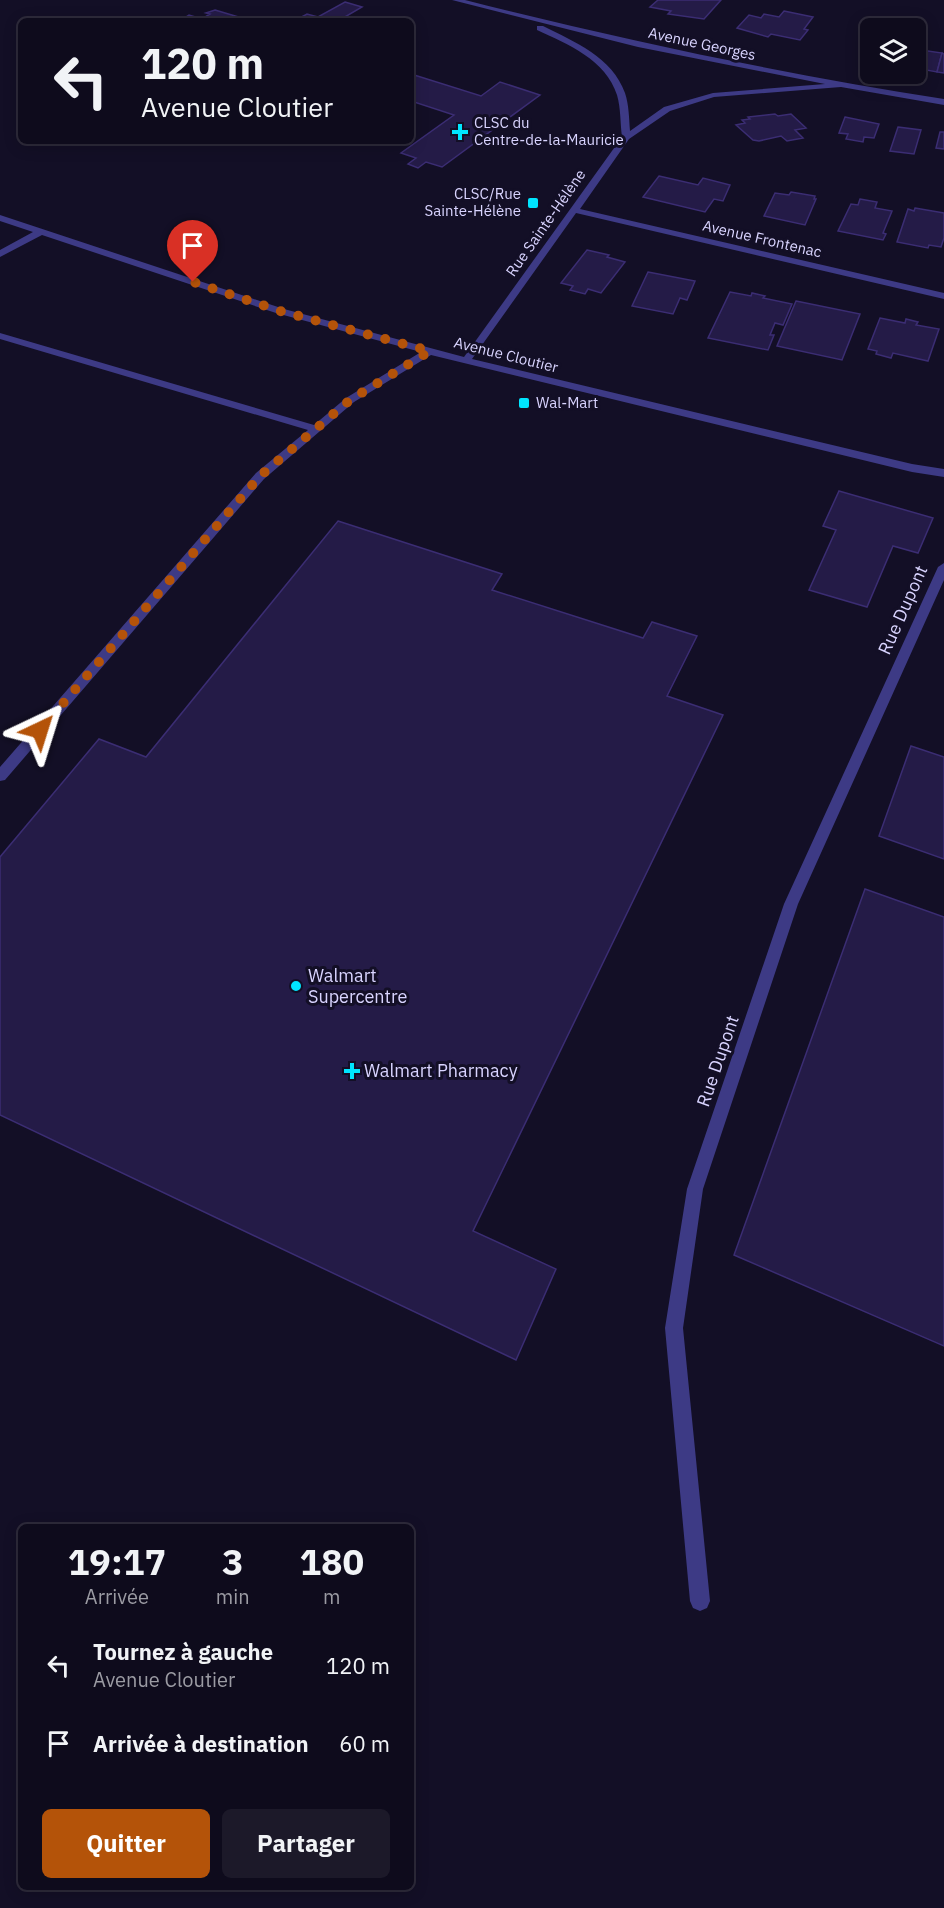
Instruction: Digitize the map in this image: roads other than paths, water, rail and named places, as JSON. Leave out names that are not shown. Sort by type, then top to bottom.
[{"type":"street","name":"Avenue Georges","points":[[456,0],[668,51],[838,86],[944,102]]},
{"type":"street","points":[[516,16],[570,43],[606,67],[621,94],[626,136]]},
{"type":"street","name":"Rue Sainte-Hélène","points":[[466,361],[626,136],[667,109],[713,95],[838,86]]},
{"type":"street","name":"Avenue Frontenac","points":[[574,210],[944,296]]},
{"type":"street","name":"Avenue Cloutier","points":[[0,218],[280,311],[466,361],[912,468],[944,473]]},
{"type":"street","points":[[0,254],[40,232]]},
{"type":"street","points":[[0,336],[316,429]]},
{"type":"street","points":[[0,776],[260,476],[350,400],[430,351]]},
{"type":"street","name":"Rue Dupont","points":[[700,1601],[674,1328],[695,1189],[791,904],[944,567]]},
{"type":"place","name":"CLSC du Centre-de-la-Mauricie","points":[[460,132]]},
{"type":"place","name":"CLSC/Rue Sainte-Hélène","points":[[533,203]]},
{"type":"place","name":"Wal-Mart","points":[[524,403]]},
{"type":"place","name":"Walmart Supercentre","points":[[296,986]]},
{"type":"place","name":"Walmart Pharmacy","points":[[352,1071]]}]
